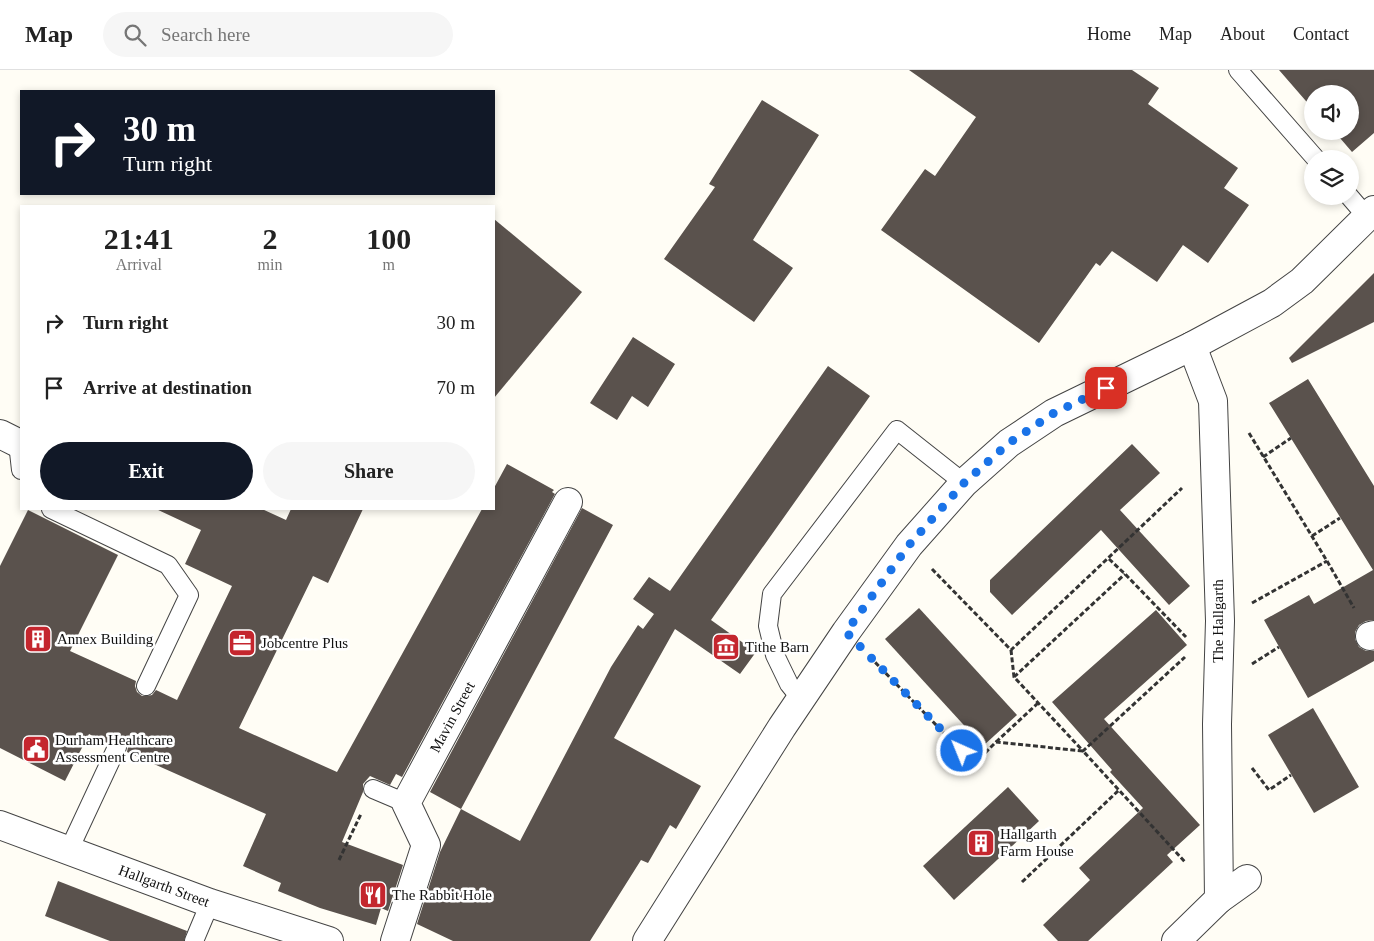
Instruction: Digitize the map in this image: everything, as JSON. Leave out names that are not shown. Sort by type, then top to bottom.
[{"type":"street","points":[[647,941],[782,727],[846,632],[909,545],[964,483],[1009,443],[1054,413],[1192,346],[1272,303],[1302,281],[1371,214]]},
{"type":"street","name":"The Hallgarth","points":[[1192,346],[1213,401],[1220,621],[1217,724],[1219,900]]},
{"type":"street","name":"Mavin Street","points":[[406,804],[568,502]]},
{"type":"street","points":[[395,941],[426,845],[406,804]]},
{"type":"street","name":"Hallgarth Street","points":[[0,825],[68,852],[210,903],[329,941]]},
{"type":"street","points":[[1176,941],[1219,900],[1247,879]]},
{"type":"lane","points":[[1238,70],[1308,150]]},
{"type":"lane","points":[[1359,204],[1371,214]]},
{"type":"lane","points":[[801,699],[789,684],[775,655],[768,626],[772,594],[897,430],[964,483]]},
{"type":"lane","points":[[9,438],[20,467]]},
{"type":"lane","points":[[53,510],[168,565],[189,595],[146,686]]},
{"type":"lane","points":[[68,852],[117,747]]},
{"type":"lane","points":[[373,789],[406,804]]},
{"type":"lane","points":[[194,941],[210,903]]},
{"type":"path","points":[[1213,401],[1239,417],[1372,635]]},
{"type":"path","points":[[1263,457],[1291,438]]},
{"type":"path","points":[[1011,650],[1109,559],[1214,456]]},
{"type":"path","points":[[1312,536],[1340,518]]},
{"type":"path","points":[[909,545],[1011,650],[1014,677],[1219,900]]},
{"type":"path","points":[[1109,559],[1195,647]]},
{"type":"path","points":[[996,742],[1083,751],[1195,647],[1220,621],[1327,561]]},
{"type":"path","points":[[1014,677],[1125,574]]},
{"type":"path","points":[[846,632],[974,764],[1038,703]]},
{"type":"path","points":[[339,860],[373,789]]},
{"type":"path","points":[[1022,882],[1119,790]]},
{"type":"building","points":[[909,70],[1132,70],[1159,88],[1148,104],[1238,168],[1224,188],[1249,205],[1208,263],[1183,245],[1157,282],[1112,251],[1100,266],[1096,263],[1039,343],[881,230],[925,169],[935,176],[976,117]]},
{"type":"building","points":[[1279,70],[1374,70],[1374,133],[1354,150],[1350,150],[1342,140],[1359,140],[1359,85],[1304,85],[1304,99]]},
{"type":"building","points":[[762,100],[819,135],[753,240],[793,268],[754,322],[664,259],[715,187],[709,184]]},
{"type":"building","points":[[495,220],[582,292],[495,397]]},
{"type":"building","points":[[1374,273],[1374,322],[1292,363],[1289,358]]},
{"type":"building","points":[[633,337],[675,364],[648,407],[632,396],[617,420],[590,403]]},
{"type":"building","points":[[828,366],[870,396],[711,620],[756,652],[740,674],[675,629],[614,738],[701,786],[676,829],[670,825],[648,863],[641,860],[590,941],[453,941],[417,924],[440,852],[461,809],[520,841],[611,667],[638,625],[643,629],[654,614],[633,599],[649,577],[670,591]]},
{"type":"building","points":[[1308,379],[1374,486],[1374,620],[1366,621],[1359,625],[1355,632],[1355,639],[1359,647],[1366,651],[1374,651],[1374,661],[1308,698],[1264,620],[1309,595],[1314,604],[1373,570],[1269,403]]},
{"type":"building","points":[[1132,444],[1160,473],[1120,510],[1190,586],[1169,605],[1101,530],[1012,615],[990,592],[990,580]]},
{"type":"building","points":[[507,464],[554,490],[552,492],[555,494],[402,777],[396,774],[390,785],[370,776],[363,784],[363,792],[342,842],[403,865],[388,911],[381,908],[376,925],[320,908],[278,891],[281,883],[243,866],[266,814],[127,752],[126,741],[121,737],[111,738],[107,743],[89,734],[65,781],[0,748],[0,566],[28,510],[118,555],[70,651],[136,681],[137,692],[142,696],[152,695],[156,690],[177,700],[232,586],[185,564],[201,530],[158,510],[264,510],[286,520],[291,510],[363,510],[328,583],[313,576],[239,728],[337,772],[481,510],[495,510],[495,486]]},
{"type":"building","points":[[582,508],[613,525],[461,809],[430,792]]},
{"type":"building","points":[[919,608],[1017,715],[983,746],[885,639]]},
{"type":"building","points":[[1156,610],[1187,645],[1104,719],[1200,825],[1167,855],[1173,862],[1088,941],[1058,941],[1043,925],[1090,880],[1079,868],[1143,808],[1110,772],[1112,770],[1052,702]]},
{"type":"building","points":[[1313,708],[1359,787],[1314,813],[1268,735]]},
{"type":"building","name":"Hallgarth Farm House","points":[[1008,787],[1039,821],[954,900],[923,866]]},
{"type":"building","points":[[58,881],[187,931],[184,941],[110,941],[45,916]]},
{"type":"place","name":"Annex Building","points":[[38,639]]},
{"type":"place","name":"Jobcentre Plus","points":[[242,643]]},
{"type":"place","name":"Tithe Barn","points":[[726,647]]},
{"type":"place","name":"Durham Healthcare Assessment Centre","points":[[36,749]]},
{"type":"place","name":"Hallgarth Farm House","points":[[981,843]]},
{"type":"place","name":"The Rabbit Hole","points":[[373,895]]},
{"type":"route","points":[[962,751],[846,632],[909,545],[964,483],[1009,443],[1054,413],[1106,388]]}]
